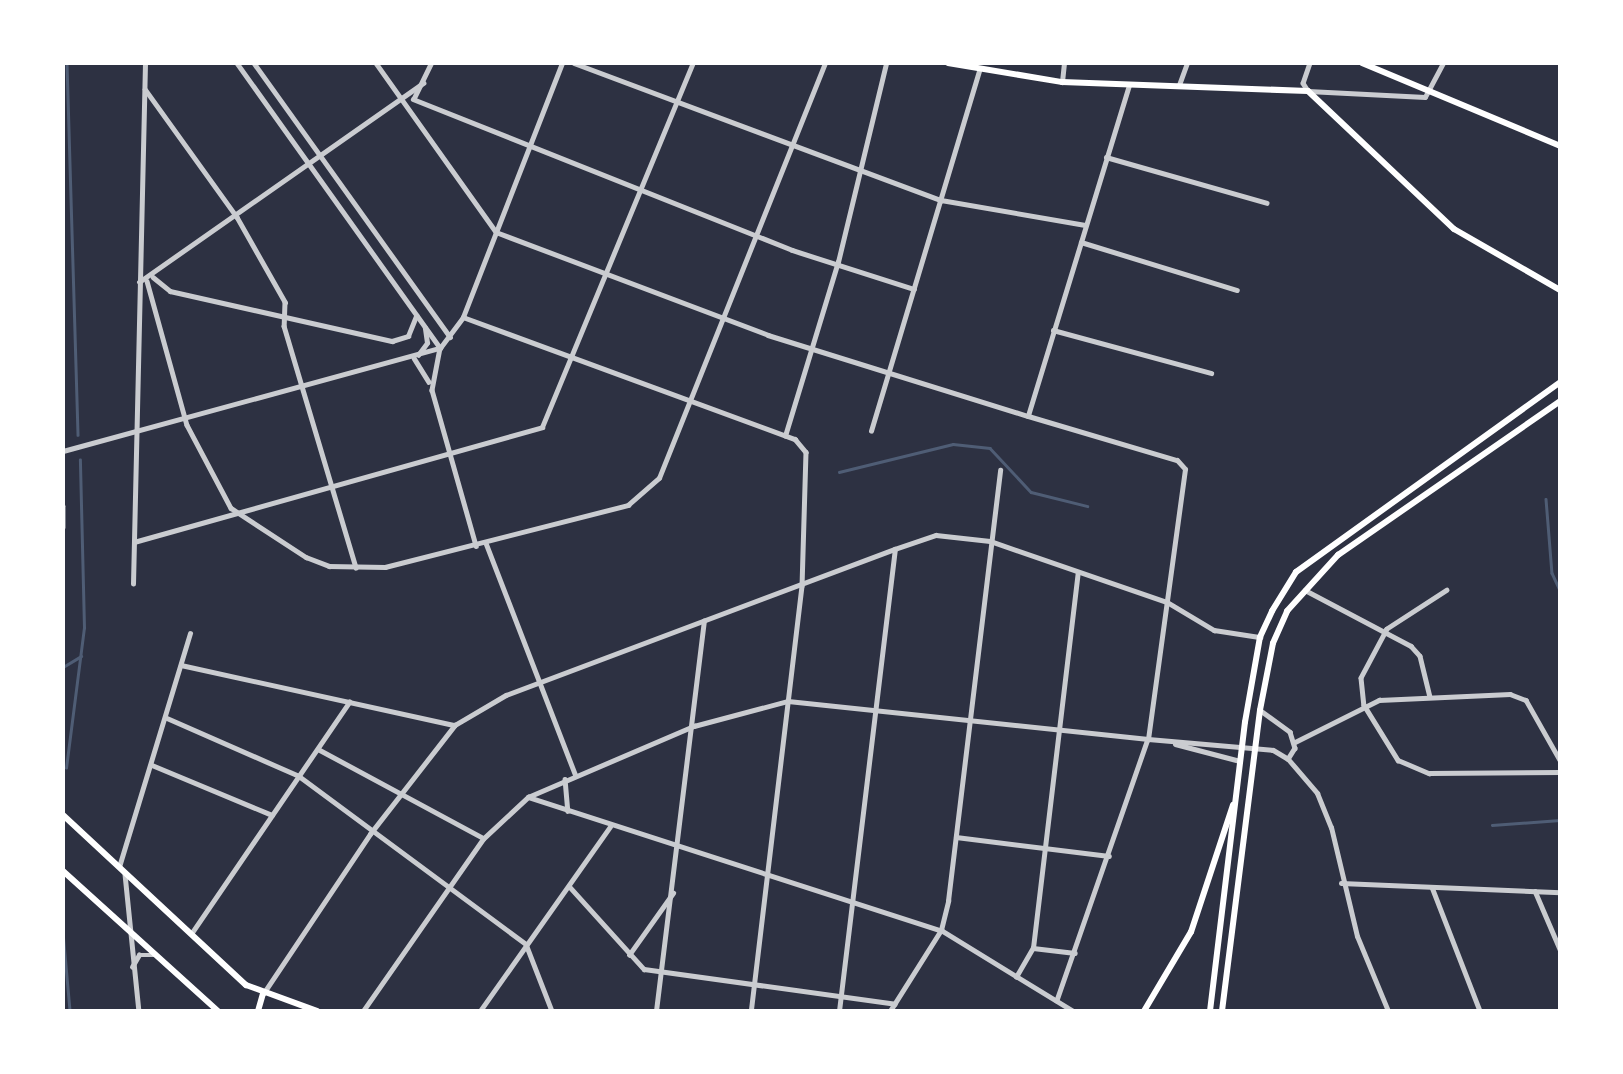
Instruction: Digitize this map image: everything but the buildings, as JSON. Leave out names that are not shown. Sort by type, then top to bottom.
[{"type":"main road","points":[[948,63],[1062,82],[1308,91],[1454,229],[1560,290]]},
{"type":"main road","points":[[1362,63],[1560,146]]},
{"type":"main road","points":[[1209,1011],[1240,761],[1260,637],[1296,572],[1560,382]]},
{"type":"main road","points":[[1222,1011],[1260,710],[1273,643],[1304,590],[1338,555],[1560,401]]},
{"type":"main road","points":[[1144,1011],[1191,932],[1235,800]]},
{"type":"main road","points":[[63,815],[191,934],[263,994],[317,1011]]},
{"type":"main road","points":[[63,871],[218,1011]]},
{"type":"main road","points":[[258,1011],[263,994]]},
{"type":"street","points":[[133,584],[145,63]]},
{"type":"street","points":[[237,63],[440,348],[432,390]]},
{"type":"street","points":[[254,63],[450,337]]},
{"type":"street","points":[[376,63],[496,232],[812,349],[888,375],[1177,460],[1185,469],[1148,739],[1057,1001]]},
{"type":"street","points":[[413,99],[431,63]]},
{"type":"street","points":[[63,451],[135,434],[185,417],[303,388],[440,348],[463,317],[562,63]]},
{"type":"street","points":[[573,63],[859,174],[941,200],[1085,225]]},
{"type":"street","points":[[134,542],[536,432],[553,412],[693,63]]},
{"type":"street","points":[[147,281],[185,417],[239,514],[306,557],[356,567],[476,546],[643,495],[659,478],[825,63]]},
{"type":"street","points":[[785,436],[838,262],[886,63]]},
{"type":"street","points":[[1062,82],[1064,63]]},
{"type":"street","points":[[1178,86],[1187,63]]},
{"type":"street","points":[[1310,63],[1303,83],[1308,91],[1431,92],[1443,63]]},
{"type":"street","points":[[871,431],[979,70]]},
{"type":"street","points":[[139,282],[153,277],[312,166],[403,101],[423,83]]},
{"type":"street","points":[[1028,416],[1129,85]]},
{"type":"street","points":[[145,89],[237,217],[285,302],[284,319],[356,567]]},
{"type":"street","points":[[403,101],[413,99],[755,235],[914,289]]},
{"type":"street","points":[[1105,157],[1267,203]]},
{"type":"street","points":[[1080,241],[1237,290]]},
{"type":"street","points":[[153,277],[170,291],[284,319],[392,341],[414,330],[416,313]]},
{"type":"street","points":[[463,317],[785,436],[807,452],[802,586],[751,1011]]},
{"type":"street","points":[[412,358],[427,342],[422,322]]},
{"type":"street","points":[[1053,330],[1211,373]]},
{"type":"street","points":[[412,358],[432,390],[476,546]]},
{"type":"street","points":[[890,1011],[941,930],[956,837],[1000,470]]},
{"type":"street","points":[[63,506],[63,527]]},
{"type":"street","points":[[263,994],[370,834],[455,725],[539,682],[802,586],[895,549],[936,536],[990,541],[1167,602],[1214,630],[1260,637]]},
{"type":"street","points":[[486,543],[575,774]]},
{"type":"street","points":[[839,1011],[895,549]]},
{"type":"street","points":[[1016,977],[1033,948],[1078,573]]},
{"type":"street","points":[[1304,590],[1387,629],[1420,656],[1430,696]]},
{"type":"street","points":[[1447,590],[1387,629],[1367,656],[1361,678],[1364,705],[1398,760],[1412,770],[1560,772]]},
{"type":"street","points":[[656,1011],[679,849],[704,621]]},
{"type":"street","points":[[119,867],[167,718],[190,634]]},
{"type":"street","points":[[181,665],[455,725]]},
{"type":"street","points":[[1294,742],[1364,705],[1430,696],[1526,700],[1560,760]]},
{"type":"street","points":[[363,1011],[483,839],[528,797],[565,778],[694,726],[788,701],[970,723],[1255,748],[1289,760],[1317,793],[1331,827],[1341,883],[1388,1011]]},
{"type":"street","points":[[191,934],[349,702]]},
{"type":"street","points":[[1260,710],[1283,722],[1294,742],[1289,760]]},
{"type":"street","points":[[167,718],[299,776],[370,834],[526,944],[552,1011]]},
{"type":"street","points":[[1148,739],[1240,761]]},
{"type":"street","points":[[318,749],[483,839]]},
{"type":"street","points":[[152,765],[272,815]]},
{"type":"street","points":[[565,778],[568,812]]},
{"type":"street","points":[[528,797],[610,827],[853,900],[941,930],[1073,1011]]},
{"type":"street","points":[[480,1011],[610,827]]},
{"type":"street","points":[[956,837],[1109,856]]},
{"type":"street","points":[[125,873],[127,930],[139,1011]]},
{"type":"street","points":[[1341,883],[1560,892]]},
{"type":"street","points":[[569,886],[629,955],[663,975],[895,1004]]},
{"type":"street","points":[[1432,887],[1480,1011]]},
{"type":"street","points":[[1535,891],[1560,949]]},
{"type":"street","points":[[629,955],[673,893]]},
{"type":"street","points":[[658,915],[670,921]]},
{"type":"street","points":[[1033,948],[1074,953]]},
{"type":"street","points":[[132,968],[139,955],[155,955]]},
{"type":"waterway","points":[[67,63],[78,435]]},
{"type":"waterway","points":[[839,472],[953,444],[990,448],[1031,492],[1087,506]]},
{"type":"waterway","points":[[66,768],[84,628],[80,460]]},
{"type":"waterway","points":[[1546,499],[1552,573],[1560,590]]},
{"type":"waterway","points":[[63,667],[81,656]]},
{"type":"waterway","points":[[1492,825],[1560,820]]},
{"type":"waterway","points":[[63,932],[70,1011]]}]
